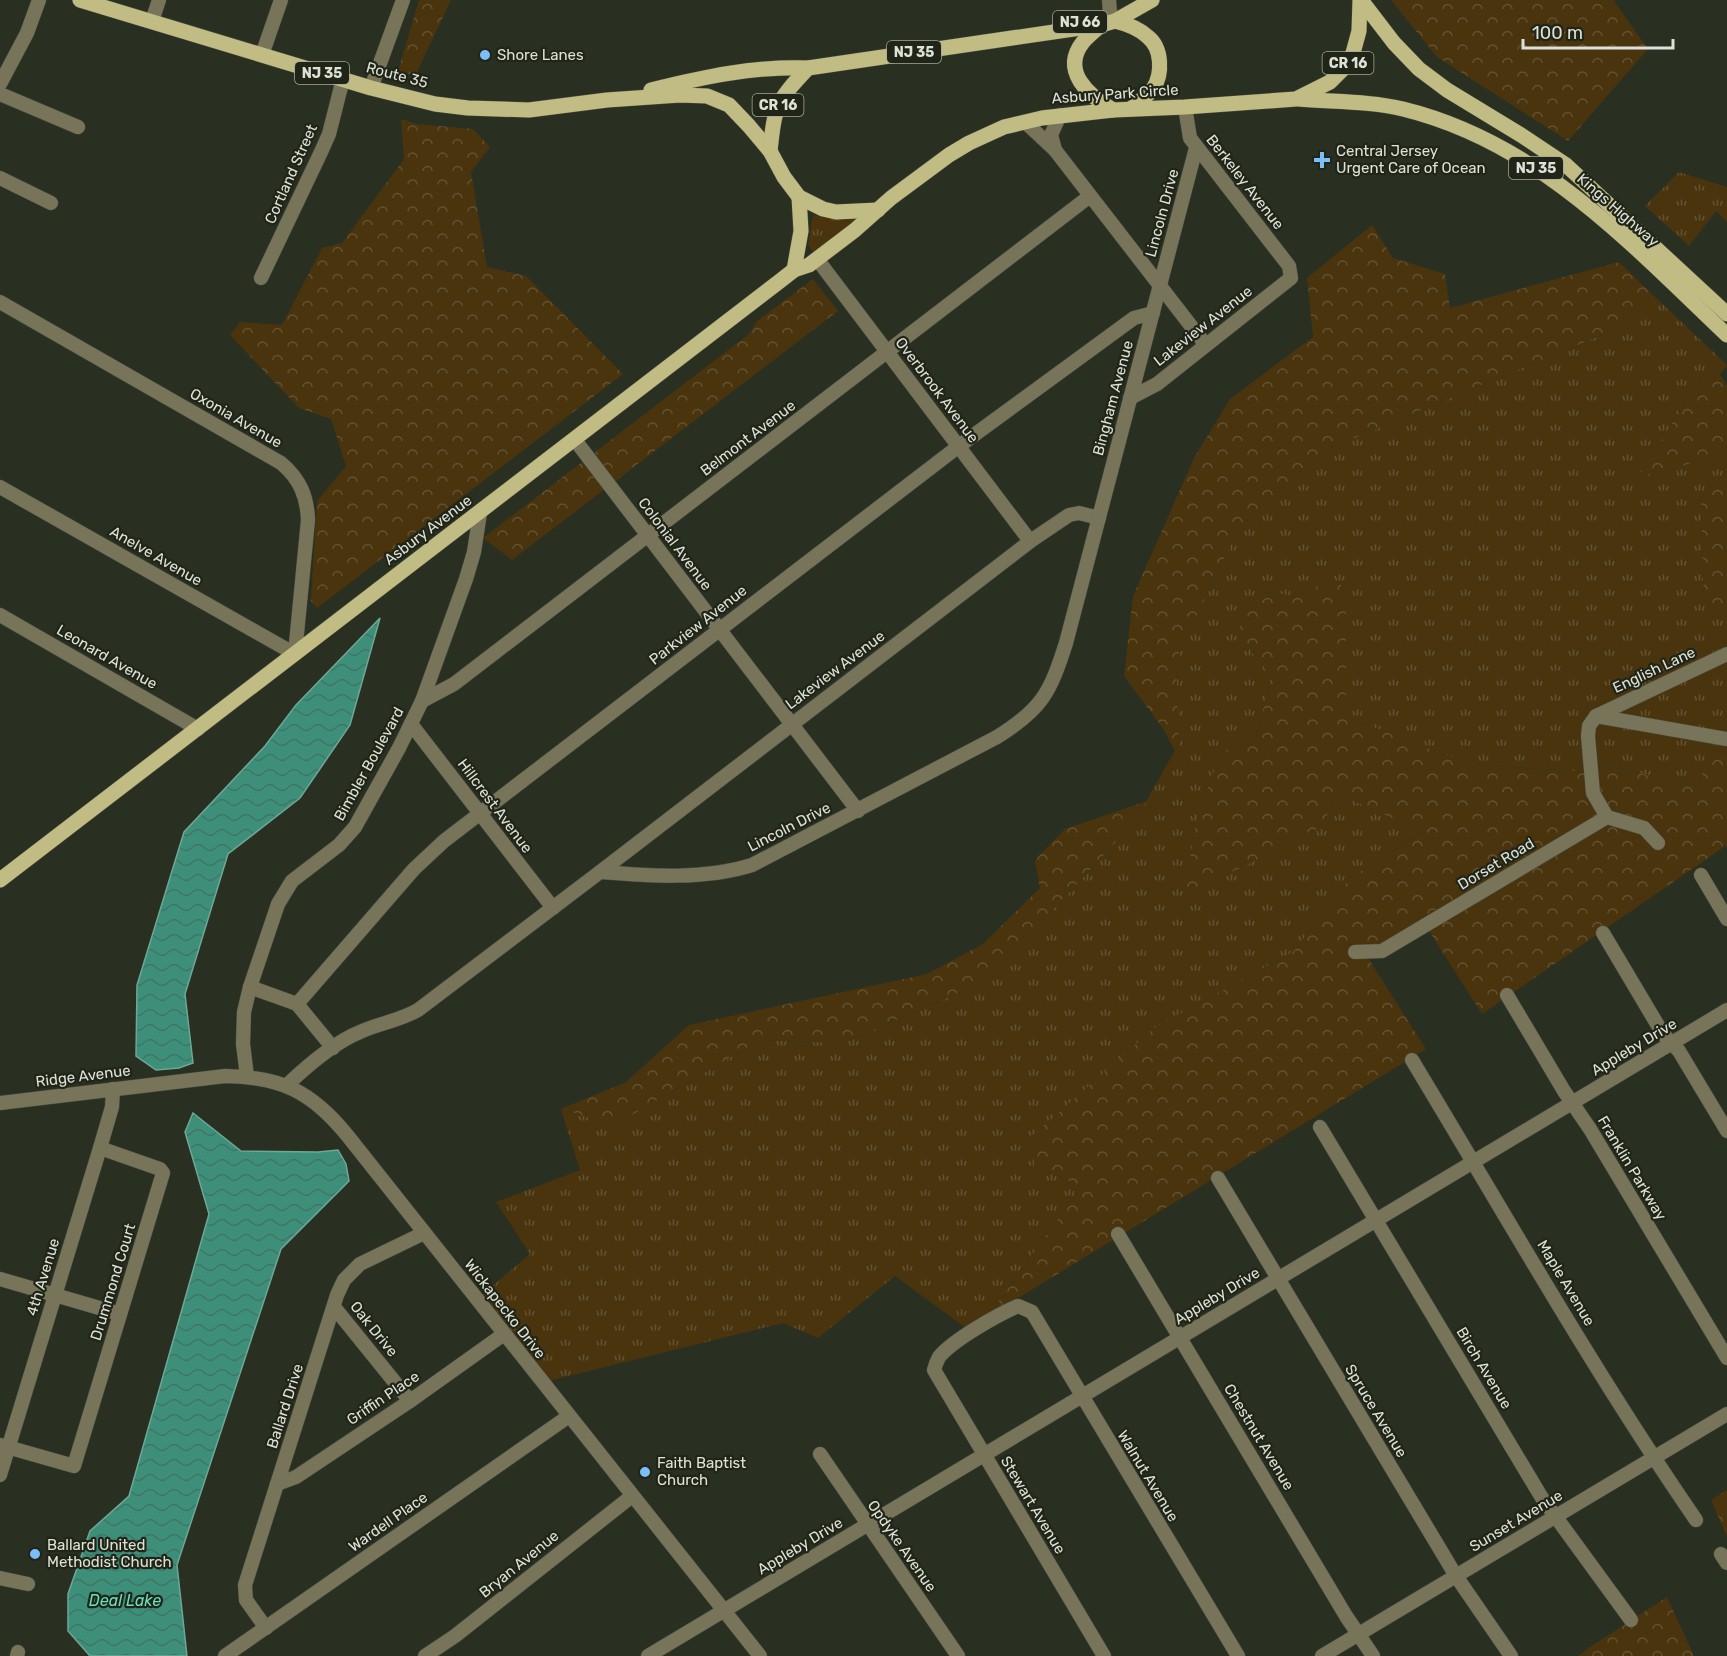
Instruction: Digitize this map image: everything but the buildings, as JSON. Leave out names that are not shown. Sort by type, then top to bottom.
[{"type":"main road","name":"Route 35","points":[[80,0],[371,88],[435,104],[503,111],[555,108],[607,100]]},
{"type":"main road","name":"NJ 66","points":[[1109,15],[1138,0]]},
{"type":"main road","name":"NJ 35","points":[[607,100],[731,72],[772,67],[808,68],[1021,37],[1109,15],[1152,0]]},
{"type":"main road","name":"Asbury Park Circle","points":[[878,210],[929,168],[959,148],[994,131],[1025,122],[1132,108],[1185,107],[1296,99],[1330,82],[1346,66],[1358,38],[1361,0]]},
{"type":"main road","name":"Kings Highway","points":[[1361,0],[1394,43],[1419,69],[1447,90],[1566,165],[1727,315]]},
{"type":"main road","points":[[1113,110],[1087,91],[1078,80],[1074,66],[1082,42],[1109,15],[1136,28],[1150,38],[1160,62],[1153,89],[1132,108]]},
{"type":"main road","name":"CR 16","points":[[770,151],[776,110],[787,90],[808,68]]},
{"type":"main road","name":"NJ 35","points":[[607,100],[680,95],[707,96],[729,105],[749,126],[770,151],[784,177],[799,196],[823,209],[836,212],[878,210]]},
{"type":"main road","name":"Kings Highway","points":[[1296,99],[1378,104],[1420,114],[1465,129],[1520,158],[1568,190],[1602,217],[1727,335]]},
{"type":"main road","points":[[794,270],[801,231],[799,196]]},
{"type":"main road","name":"Asbury Avenue","points":[[0,880],[794,270],[809,265],[878,210]]},
{"type":"street","points":[[0,84],[27,33],[39,0]]},
{"type":"street","points":[[152,21],[159,0]]},
{"type":"street","points":[[262,55],[281,0]]},
{"type":"street","points":[[371,88],[403,0]]},
{"type":"street","name":"Cortland Street","points":[[261,278],[329,134],[343,79]]},
{"type":"street","points":[[0,94],[78,127]]},
{"type":"street","name":"Berkeley Avenue","points":[[1185,107],[1190,138],[1196,148],[1213,165],[1278,250],[1291,273]]},
{"type":"street","points":[[1054,150],[1051,135],[1060,116]]},
{"type":"street","points":[[1025,122],[1054,150],[1205,344]]},
{"type":"street","name":"Lincoln Drive","points":[[1159,286],[1196,148]]},
{"type":"street","points":[[0,178],[51,203]]},
{"type":"street","name":"Belmont Avenue","points":[[422,700],[454,684],[1090,196]]},
{"type":"street","name":"Overbrook Avenue","points":[[817,259],[1030,542]]},
{"type":"street","name":"Lakeview Avenue","points":[[1130,398],[1157,384],[1291,278],[1291,273]]},
{"type":"street","name":"Bingham Avenue","points":[[1099,518],[1159,286]]},
{"type":"street","name":"Oxonia Avenue","points":[[0,302],[290,470],[303,490],[307,503],[308,520],[295,654]]},
{"type":"street","name":"Parkview Avenue","points":[[297,1004],[414,869],[444,841],[959,446],[1134,318],[1153,313]]},
{"type":"street","name":"Colonial Avenue","points":[[575,440],[858,811]]},
{"type":"street","name":"Anelve Avenue","points":[[0,487],[295,654]]},
{"type":"street","name":"Bimbler Boulevard","points":[[247,1076],[244,1012],[278,904],[292,881],[339,845],[355,827],[411,724],[466,579],[474,552],[480,513]]},
{"type":"street","name":"Lakeview Avenue","points":[[600,872],[1030,542],[1069,515],[1079,513],[1099,518]]},
{"type":"street","name":"Lincoln Drive","points":[[600,872],[638,875],[718,873],[735,870],[767,858],[834,821],[858,811],[1020,722],[1039,704],[1055,676],[1099,518]]},
{"type":"street","name":"Leonard Avenue","points":[[0,615],[198,729]]},
{"type":"street","name":"English Lane","points":[[1596,716],[1727,654]]},
{"type":"street","points":[[1658,843],[1644,828],[1607,817],[1593,793],[1589,726],[1596,716],[1727,739]]},
{"type":"street","name":"Hillcrest Avenue","points":[[411,724],[553,908]]},
{"type":"street","name":"Dorset Road","points":[[1355,952],[1382,951],[1607,817]]},
{"type":"street","points":[[287,1085],[352,1035],[394,1022],[418,1010],[600,872]]},
{"type":"street","points":[[1701,875],[1727,919]]},
{"type":"street","points":[[1603,933],[1663,1034],[1679,1051],[1727,1131]]},
{"type":"street","points":[[250,987],[297,1004],[333,1048]]},
{"type":"street","name":"Franklin Parkway","points":[[1507,995],[1727,1358]]},
{"type":"street","name":"Appleby Drive","points":[[648,1656],[670,1651],[723,1611],[1727,1010]]},
{"type":"street","name":"Maple Avenue","points":[[1412,1060],[1653,1458],[1696,1520]]},
{"type":"street","name":"Wickapecko Drive","points":[[171,1082],[247,1076],[287,1085],[313,1101],[336,1122],[759,1656]]},
{"type":"street","name":"Ridge Avenue","points":[[0,1103],[171,1082]]},
{"type":"street","name":"4th Avenue","points":[[0,1475],[4,1446],[55,1294],[100,1148],[112,1107],[113,1089]]},
{"type":"street","name":"Birch Avenue","points":[[1320,1127],[1555,1516],[1630,1620]]},
{"type":"street","name":"Drummond Court","points":[[4,1446],[74,1466],[163,1173],[160,1169],[100,1148]]},
{"type":"street","name":"Spruce Avenue","points":[[1218,1178],[1456,1576],[1511,1656]]},
{"type":"street","name":"Ballard Drive","points":[[266,1628],[246,1600],[244,1589],[344,1280],[366,1261],[424,1233]]},
{"type":"street","name":"Chestnut Avenue","points":[[1118,1234],[1373,1656]]},
{"type":"street","points":[[0,1279],[120,1314]]},
{"type":"street","name":"Walnut Avenue","points":[[934,1370],[938,1359],[947,1349],[1004,1312],[1018,1306],[1032,1312],[1238,1656]]},
{"type":"street","name":"Oak Drive","points":[[334,1307],[410,1401]]},
{"type":"street","name":"Griffin Place","points":[[277,1484],[296,1477],[410,1401],[504,1334]]},
{"type":"street","name":"Stewart Avenue","points":[[934,1370],[1104,1656]]},
{"type":"street","name":"Sunset Avenue","points":[[1322,1656],[1727,1414]]},
{"type":"street","name":"Wardell Place","points":[[225,1656],[569,1416]]},
{"type":"street","name":"Opdyke Avenue","points":[[820,1454],[958,1656]]},
{"type":"street","name":"Bryan Avenue","points":[[425,1656],[455,1636],[632,1496]]},
{"type":"street","points":[[0,1578],[28,1584]]},
{"type":"green space","points":[[419,0],[451,0],[417,72],[422,78],[398,71]]},
{"type":"green space","points":[[1391,0],[1615,0],[1648,49],[1568,141],[1437,57]]},
{"type":"green space","points":[[401,119],[417,124],[473,129],[490,147],[471,172],[487,267],[526,276],[623,374],[317,608],[311,601],[317,501],[346,466],[331,419],[299,408],[230,335],[240,322],[282,325],[322,248],[342,243],[404,159]]},
{"type":"green space","points":[[1679,172],[1727,187],[1727,222],[1716,211],[1689,246],[1645,206]]},
{"type":"green space","points":[[813,215],[843,220],[860,219],[814,253],[808,245]]},
{"type":"green space","points":[[1372,225],[1393,258],[1445,274],[1450,308],[1619,262],[1652,294],[1604,334],[1321,452],[1239,528],[1179,652],[1176,671],[1179,743],[1175,751],[1164,730],[1124,676],[1133,596],[1194,458],[1230,399],[1313,337],[1307,278]]},
{"type":"green space","points":[[813,279],[838,311],[512,560],[483,538],[749,334],[757,321]]},
{"type":"green space","points":[[1652,294],[1727,365],[1720,374],[1704,373],[1639,476],[1727,454],[1727,471],[1701,497],[1704,604],[1727,613],[1727,753],[1709,750],[1699,786],[1601,765],[1592,772],[1473,765],[1346,717],[1346,590],[1332,577],[1299,597],[1266,592],[1238,634],[1271,676],[1257,735],[1220,753],[1183,897],[1321,827],[1338,794],[1424,831],[1350,878],[1293,952],[1154,1028],[1034,1167],[1082,1186],[987,1317],[966,1328],[895,1276],[818,1338],[783,1323],[540,1383],[476,1300],[530,1254],[496,1202],[580,1170],[561,1109],[615,1125],[760,1040],[843,1043],[988,980],[1135,821],[1179,743],[1176,671],[1179,652],[1239,528],[1321,452],[1604,334]]},
{"type":"green space","points":[[1704,373],[1720,374],[1727,386],[1727,454],[1638,477]]},
{"type":"green space","points":[[1727,471],[1727,613],[1704,605],[1701,497]]},
{"type":"green space","points":[[1332,577],[1346,590],[1346,717],[1473,765],[1592,772],[1601,765],[1699,786],[1709,750],[1727,753],[1727,845],[1482,1014],[1424,923],[1368,958],[1426,1049],[987,1317],[1082,1186],[1034,1167],[1033,1135],[1154,1028],[1293,952],[1350,878],[1423,832],[1338,794],[1321,827],[1183,897],[1196,823],[1220,753],[1257,735],[1271,676],[1238,635],[1243,615],[1266,592],[1299,597]]},
{"type":"green space","points":[[1147,801],[1135,821],[988,980],[843,1043],[760,1040],[615,1125],[561,1109],[626,1082],[689,1025],[927,974],[983,944],[1040,888],[1035,860],[1065,829]]},
{"type":"green space","points":[[1727,1490],[1727,1537],[1711,1500]]},
{"type":"green space","points":[[1667,1597],[1694,1656],[1578,1656],[1587,1649]]},
{"type":"water","points":[[380,618],[350,725],[300,798],[228,854],[185,994],[193,1063],[179,1068],[156,1070],[136,1056],[137,985],[184,832],[265,746],[296,705]]},
{"type":"water","name":"Deal Lake","points":[[193,1113],[241,1151],[338,1150],[346,1164],[349,1181],[281,1249],[177,1565],[187,1656],[90,1656],[68,1631],[68,1594],[90,1531],[129,1496],[209,1214],[185,1132]]},
{"type":"place","name":"Shore Lanes","points":[[485,55]]},
{"type":"place","name":"Central Jersey Urgent Care of Ocean","points":[[1322,160]]},
{"type":"place","name":"Faith Baptist Church","points":[[645,1472]]},
{"type":"place","name":"Ballard United Methodist Church","points":[[35,1554]]}]
